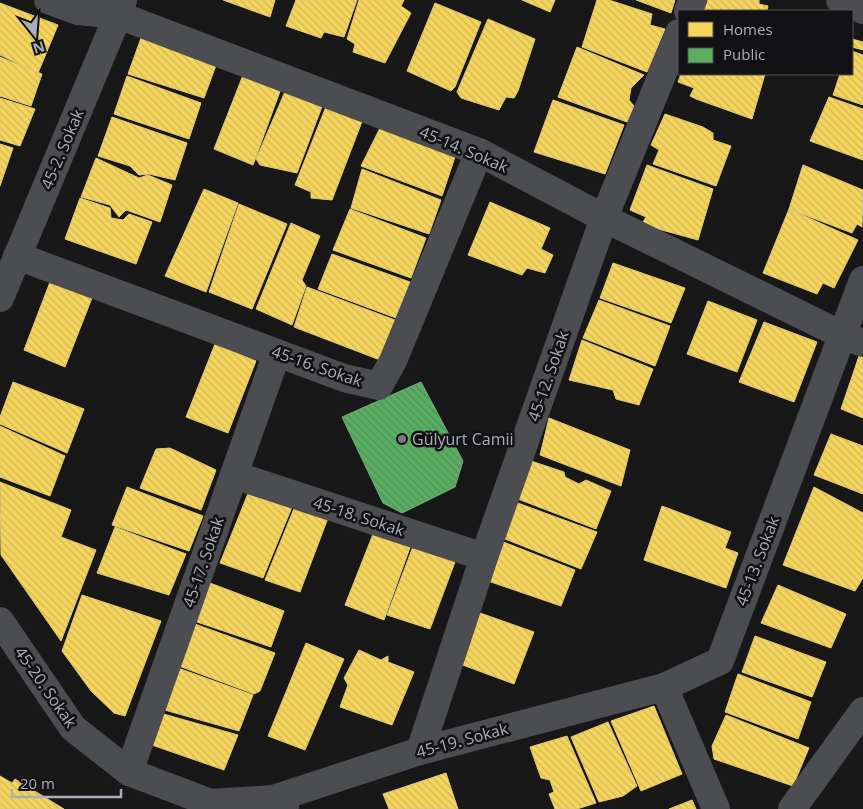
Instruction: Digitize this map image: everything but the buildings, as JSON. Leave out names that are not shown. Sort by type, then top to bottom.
[{"type":"street","name":"45-14. Sokak","points":[[48,0],[78,11],[120,7],[479,152],[604,218],[853,339]]},
{"type":"street","points":[[840,0],[863,10]]},
{"type":"street","name":"45-2. Sokak","points":[[0,298],[120,7]]},
{"type":"street","name":"45-12. Sokak","points":[[420,751],[484,557],[604,218],[678,35]]},
{"type":"street","name":"45-16. Sokak","points":[[18,256],[344,378],[379,386],[393,361],[479,152]]},
{"type":"street","name":"45-13. Sokak","points":[[664,687],[720,661],[853,339],[863,280]]},
{"type":"street","name":"45-17. Sokak","points":[[129,772],[277,353]]},
{"type":"street","name":"45-18. Sokak","points":[[234,475],[484,557]]},
{"type":"street","name":"45-20. Sokak","points":[[0,621],[73,728],[129,772],[211,803],[277,806]]},
{"type":"street","points":[[664,687],[716,809]]},
{"type":"street","name":"45-19. Sokak","points":[[277,806],[420,751],[664,687]]},
{"type":"street","points":[[792,809],[863,711]]},
{"type":"place","name":"Gülyurt Camii","points":[[402,439]]}]
